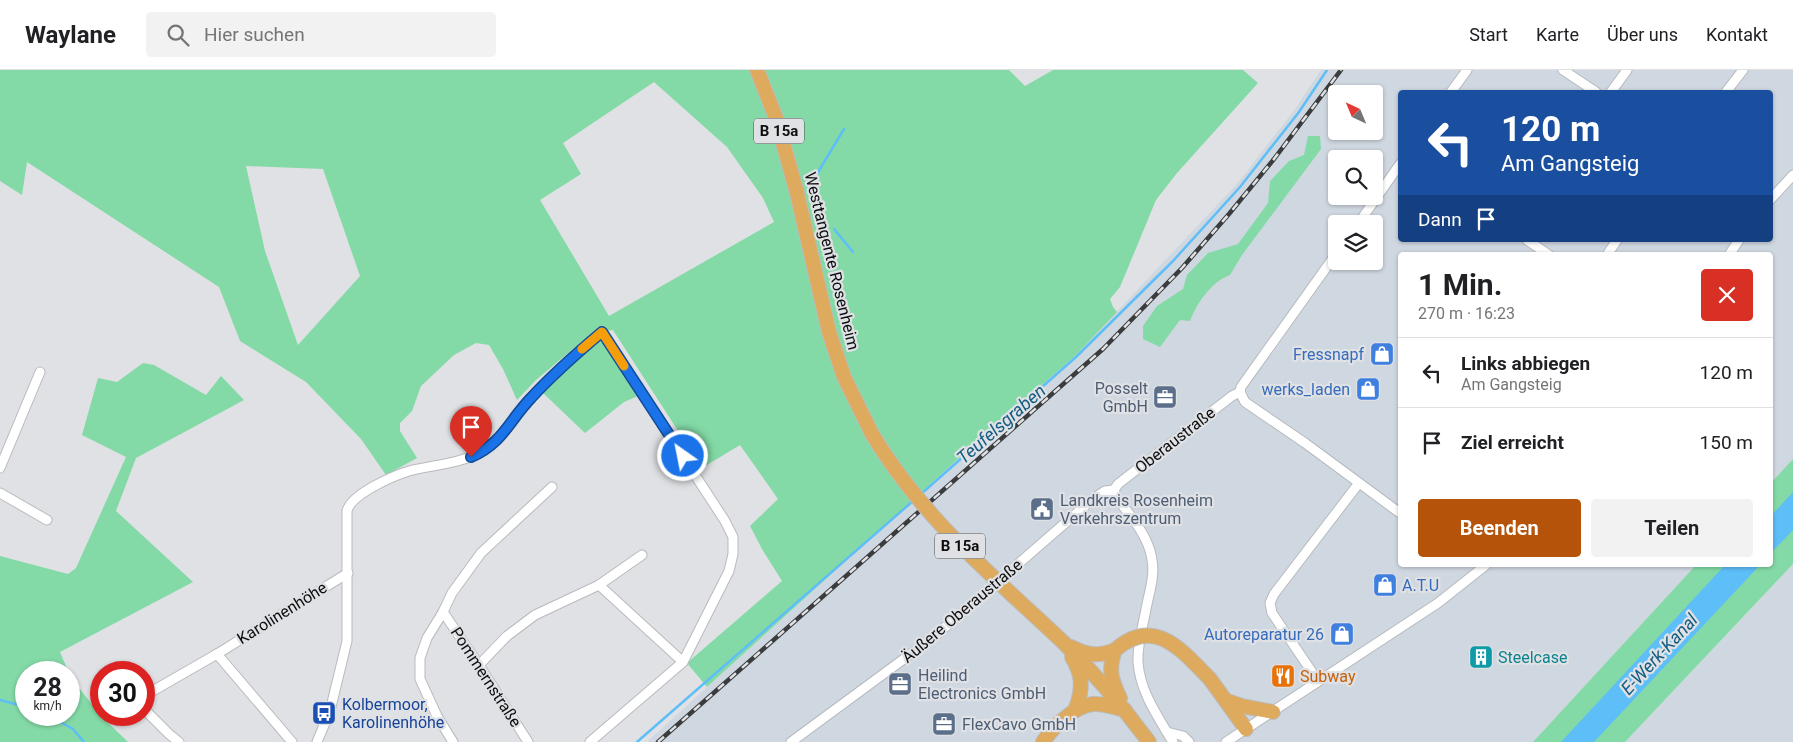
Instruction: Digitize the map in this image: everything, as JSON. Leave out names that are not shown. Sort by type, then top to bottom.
[{"type":"highway","name":"Westtangente Rosenheim","points":[[757,70],[776,118],[797,193],[829,332],[844,377],[872,434],[904,482],[941,526],[1091,671],[1125,710],[1149,742]]},
{"type":"highway","points":[[1125,710],[1114,687],[1111,662],[1116,650],[1123,643],[1144,634],[1162,638],[1181,651],[1210,679],[1246,729]]},
{"type":"highway","points":[[1064,643],[1080,652],[1092,655],[1100,655],[1116,650]]},
{"type":"highway","points":[[1064,643],[1080,673],[1082,684],[1076,708]]},
{"type":"highway","points":[[1227,701],[1273,712]]},
{"type":"highway","points":[[1043,742],[1058,724],[1076,708],[1088,704],[1099,704],[1125,710]]},
{"type":"street","points":[[1452,90],[1467,70]]},
{"type":"street","points":[[1564,70],[1593,90]]},
{"type":"street","points":[[1612,90],[1627,70]]},
{"type":"street","points":[[1728,90],[1743,70]]},
{"type":"street","points":[[1364,215],[1398,167]]},
{"type":"street","points":[[1773,197],[1793,175]]},
{"type":"street","points":[[1530,242],[1545,252]]},
{"type":"street","name":"Oberaustraße","points":[[1114,490],[1118,484],[1232,396],[1240,392],[1328,265]]},
{"type":"street","name":"Karolinenhöhe","points":[[317,742],[330,712],[347,641],[348,505],[366,490],[406,472],[460,461],[481,452],[493,444],[525,404],[560,367],[602,332],[725,521],[733,537],[733,554],[729,571],[683,662]]},
{"type":"street","points":[[0,468],[40,372]]},
{"type":"street","points":[[1240,392],[1245,402],[1398,512]]},
{"type":"street","points":[[1318,681],[1272,613],[1270,603],[1274,594],[1359,483]]},
{"type":"street","points":[[453,742],[437,716],[420,679],[420,658],[427,638],[443,612],[452,592],[481,553],[552,487]]},
{"type":"street","points":[[1114,490],[1116,497],[1144,537],[1152,560],[1152,579],[1138,650],[1138,662],[1147,696],[1173,742]]},
{"type":"street","name":"Äußere Oberaustraße","points":[[791,742],[928,642],[1094,498],[1105,491],[1114,490]]},
{"type":"street","points":[[0,493],[47,520]]},
{"type":"street","points":[[479,665],[508,636],[535,615],[599,585],[642,555]]},
{"type":"street","points":[[1226,742],[1438,603],[1483,567]]},
{"type":"street","name":"Karolinenhöhe","points":[[155,690],[217,654],[348,572]]},
{"type":"street","points":[[590,742],[683,662],[599,585]]},
{"type":"street","name":"Pommernstraße","points":[[443,612],[528,742]]},
{"type":"street","name":"Karolinenhöhe","points":[[217,654],[292,742]]},
{"type":"street","points":[[155,719],[180,742]]},
{"type":"street","points":[[806,742],[807,730]]},
{"type":"street","points":[[1167,732],[1183,736],[1189,742]]},
{"type":"shaded area","points":[[1321,70],[1793,70],[1793,459],[1773,481],[1773,252],[1398,252],[1398,567],[1694,567],[1533,742],[647,742],[960,457],[1075,356],[1237,184],[1295,109]]},
{"type":"shaded area","points":[[1793,564],[1793,742],[1625,742],[1754,606]]},
{"type":"green space","points":[[0,70],[1009,70],[1025,86],[1053,70],[1243,70],[1258,83],[1177,173],[1156,200],[1120,287],[1110,299],[1117,312],[1075,356],[960,457],[707,687],[687,663],[782,581],[750,526],[778,499],[740,445],[702,468],[613,330],[592,333],[536,380],[517,400],[503,369],[489,345],[476,343],[454,355],[421,386],[412,411],[400,423],[400,431],[417,458],[386,475],[361,439],[306,382],[240,341],[219,287],[27,162],[22,195],[0,181]],"holes":[[[654,82],[727,147],[763,198],[774,222],[609,316],[540,200],[581,174],[563,143]],[[246,166],[323,169],[360,276],[298,345],[265,251]]]},
{"type":"green space","points":[[1308,136],[1320,136],[1321,149],[1242,255],[1230,275],[1211,288],[1201,300],[1190,321],[1180,320],[1160,347],[1143,339],[1143,326],[1157,306],[1183,289],[1187,275],[1208,253],[1238,244],[1268,203],[1270,181],[1289,161],[1304,155]]},
{"type":"green space","points":[[601,341],[638,396],[624,402],[585,433],[542,392],[570,364]]},
{"type":"green space","points":[[143,363],[154,365],[206,395],[221,376],[244,400],[136,458],[116,511],[193,582],[60,652],[64,661],[15,661],[15,726],[80,726],[80,689],[90,702],[90,726],[111,726],[128,742],[0,742],[0,556],[68,574],[76,568],[126,457],[82,435],[98,378],[117,382]]},
{"type":"green space","points":[[1793,459],[1793,564],[1625,742],[1533,742],[1694,567],[1773,567],[1773,481]]},
{"type":"water","points":[[1793,492],[1793,530],[1773,551],[1773,514]]},
{"type":"water","name":"E-Werk-Kanal","points":[[1723,567],[1758,567],[1594,742],[1561,742]]},
{"type":"waterway","name":"Teufelsgraben","points":[[921,494],[1076,357],[1173,261],[1240,187],[1299,112],[1327,70]]},
{"type":"waterway","points":[[814,196],[809,187],[844,129]]},
{"type":"waterway","points":[[834,229],[853,252]]},
{"type":"waterway","name":"Teufelsgraben","points":[[637,742],[913,501]]},
{"type":"waterway","name":"Teufelsgraben","points":[[0,700],[15,704]]},
{"type":"waterway","name":"Teufelsgraben","points":[[68,726],[73,729],[84,742]]},
{"type":"railway","points":[[658,742],[1103,349],[1182,268],[1229,214],[1274,159],[1341,70]]},
{"type":"slow traffic","points":[[582,349],[602,332],[624,366]]},
{"type":"place","name":"Fressnapf","points":[[1382,354]]},
{"type":"place","name":"werks_laden","points":[[1368,389]]},
{"type":"place","name":"Posselt GmbH","points":[[1165,397]]},
{"type":"place","name":"Landkreis Rosenheim Verkehrszentrum","points":[[1042,509]]},
{"type":"place","name":"A.T.U","points":[[1385,585]]},
{"type":"place","name":"Autoreparatur 26","points":[[1342,634]]},
{"type":"place","name":"Steelcase","points":[[1481,657]]},
{"type":"place","name":"Subway","points":[[1283,676]]},
{"type":"place","name":"Heilind Electronics GmbH","points":[[900,684]]},
{"type":"place","name":"Kolbermoor, Karolinenhöhe","points":[[324,713]]},
{"type":"place","name":"FlexCavo GmbH","points":[[944,724]]},
{"type":"route","points":[[471,457],[493,444],[511,424],[525,404],[560,367],[602,332],[683,456]]}]
